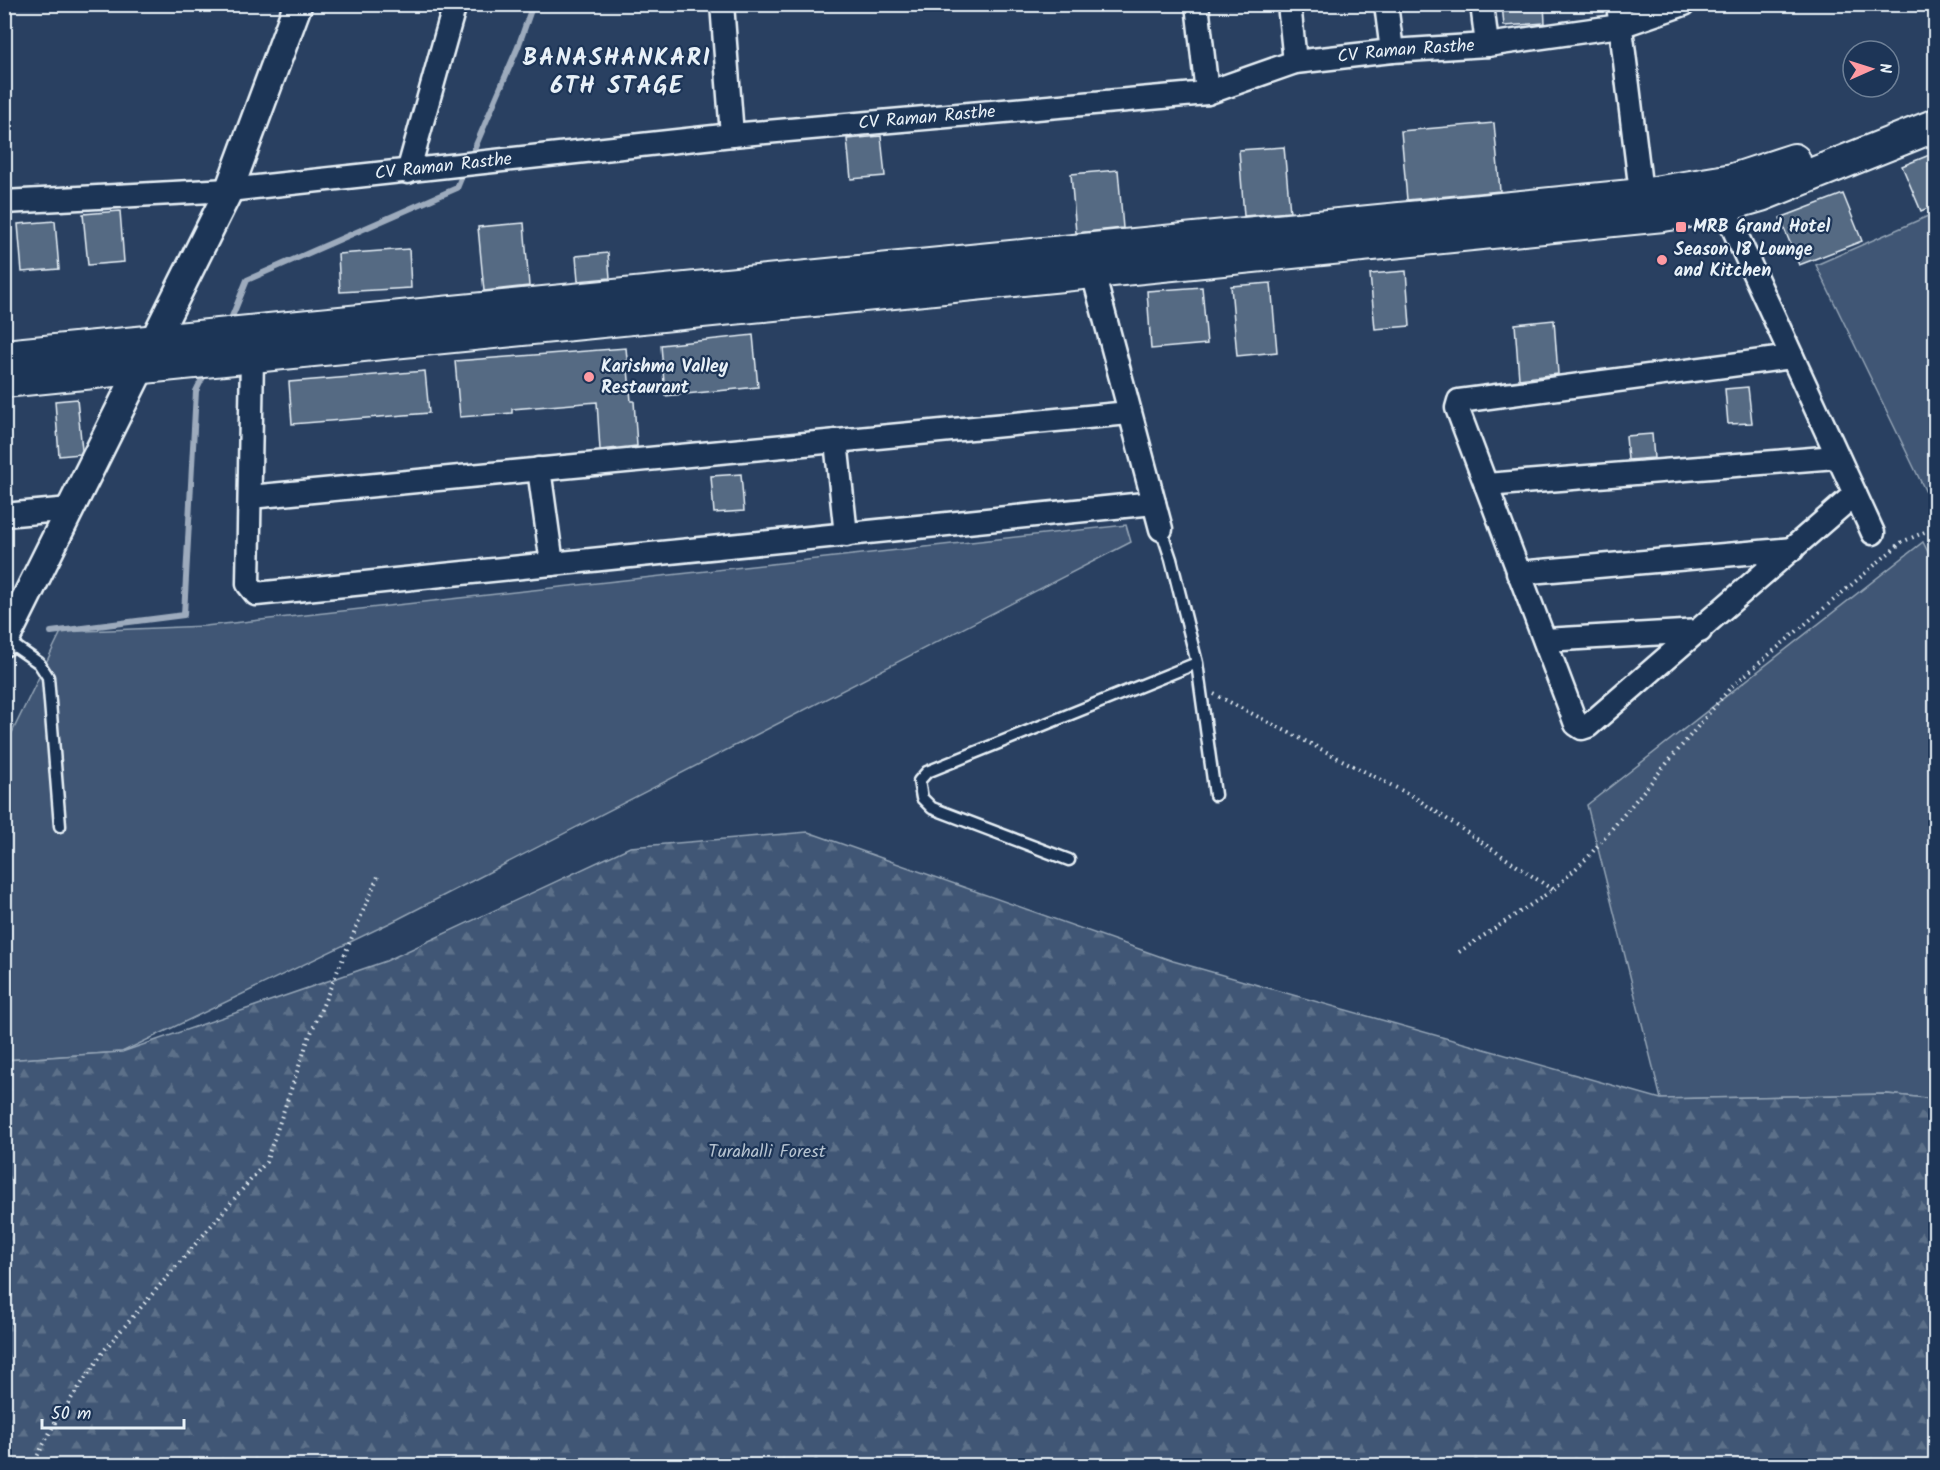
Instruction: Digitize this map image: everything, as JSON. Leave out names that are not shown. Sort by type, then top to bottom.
[{"type":"main road","points":[[1643,206],[1762,171],[1935,103]]},
{"type":"main road","points":[[4,381],[145,355],[1643,206],[1723,206],[1761,195],[1935,125]]},
{"type":"main road","points":[[4,356],[252,357],[1089,262]]},
{"type":"street","points":[[8,629],[229,190],[298,4]]},
{"type":"street","points":[[408,172],[455,4]]},
{"type":"street","points":[[722,4],[732,135]]},
{"type":"street","points":[[1197,4],[1207,93]]},
{"type":"street","points":[[1289,4],[1295,62]]},
{"type":"street","points":[[1386,4],[1392,51]]},
{"type":"street","points":[[1482,4],[1487,45]]},
{"type":"street","name":"CV Raman Rasthe","points":[[4,202],[229,190],[732,135],[1207,93],[1295,62],[1392,51],[1487,45],[1619,15],[1684,4]]},
{"type":"street","points":[[1619,15],[1643,206]]},
{"type":"street","points":[[1723,206],[1836,457],[1874,533]]},
{"type":"street","points":[[1089,262],[1161,529]]},
{"type":"street","points":[[252,357],[249,584],[256,594],[1154,503]]},
{"type":"street","points":[[1792,357],[1461,399],[1457,408],[1576,724],[1584,728],[1700,631],[1855,494]]},
{"type":"street","points":[[250,497],[1129,413]]},
{"type":"street","points":[[836,441],[846,534]]},
{"type":"street","points":[[1486,485],[1836,457]]},
{"type":"street","points":[[539,470],[552,564]]},
{"type":"street","points":[[4,514],[70,508]]},
{"type":"street","points":[[1518,573],[1793,549]]},
{"type":"street","points":[[1545,640],[1700,631]]},
{"type":"lane","points":[[1161,529],[1197,663],[1215,795]]},
{"type":"lane","points":[[8,629],[39,663],[48,677],[60,826]]},
{"type":"lane","points":[[1069,860],[932,808],[922,798],[919,781],[927,772],[1197,663]]},
{"type":"path","points":[[1459,952],[1553,890],[1589,856],[1731,687],[1902,542],[1935,527]]},
{"type":"path","points":[[1201,687],[1414,797],[1553,890]]},
{"type":"path","points":[[32,1466],[56,1421],[106,1347],[266,1162],[308,1040],[379,874]]},
{"type":"green space","points":[[1935,213],[1935,511],[1816,265]]},
{"type":"green space","points":[[1126,525],[1131,542],[398,919],[122,1052],[5,1060],[4,749],[61,632],[205,626]]},
{"type":"green space","points":[[1923,542],[1936,568],[1935,1099],[1887,1094],[1661,1099],[1587,805]]},
{"type":"green space","name":"Turahalli Forest","points":[[808,832],[1173,961],[1661,1099],[1887,1094],[1935,1099],[1935,1465],[5,1465],[5,1060],[122,1052],[386,961],[630,847]]},
{"type":"building","points":[[1502,4],[1544,4],[1545,23],[1504,26]]},
{"type":"building","points":[[1494,123],[1500,191],[1407,200],[1401,131]]},
{"type":"building","points":[[881,136],[885,176],[851,179],[847,139]]},
{"type":"building","points":[[1284,147],[1290,212],[1244,216],[1239,150]]},
{"type":"building","points":[[1932,154],[1935,162],[1935,205],[1921,211],[1902,166]]},
{"type":"building","points":[[1118,170],[1123,228],[1076,233],[1071,174]]},
{"type":"building","points":[[1843,194],[1862,241],[1799,265],[1780,218]]},
{"type":"building","points":[[120,211],[124,262],[88,265],[83,214]]},
{"type":"building","points":[[55,221],[59,269],[22,272],[18,224]]},
{"type":"building","points":[[524,223],[529,286],[484,291],[478,227]]},
{"type":"building","points":[[409,249],[411,288],[340,292],[338,254]]},
{"type":"building","points":[[608,253],[610,278],[578,281],[576,256]]},
{"type":"building","points":[[1406,271],[1410,326],[1375,329],[1370,274]]},
{"type":"building","points":[[1271,283],[1277,352],[1237,356],[1231,286]]},
{"type":"building","points":[[1202,287],[1207,344],[1151,349],[1147,291]]},
{"type":"building","points":[[1554,320],[1558,374],[1519,379],[1515,324]]},
{"type":"building","points":[[753,335],[758,387],[665,396],[661,345]]},
{"type":"building","points":[[626,348],[631,401],[634,401],[637,446],[600,450],[597,402],[512,409],[512,413],[460,417],[455,361]]},
{"type":"building","points":[[425,371],[429,413],[292,424],[289,382]]},
{"type":"building","points":[[1748,387],[1752,423],[1728,424],[1725,389]]},
{"type":"building","points":[[77,399],[82,450],[80,454],[59,456],[55,401]]},
{"type":"building","points":[[1652,434],[1654,458],[1628,460],[1626,436]]},
{"type":"building","points":[[741,474],[744,511],[714,513],[711,476]]},
{"type":"waterway","points":[[470,159],[518,47],[533,4]]},
{"type":"waterway","points":[[229,324],[247,280],[457,188],[464,171]]},
{"type":"waterway","points":[[51,632],[184,615],[196,391],[206,371]]},
{"type":"place","name":"MRB Grand Hotel","points":[[1681,227]]},
{"type":"place","name":"Season 18 Lounge and Kitchen","points":[[1662,260]]},
{"type":"place","name":"Karishma Valley Restaurant","points":[[589,377]]},
{"type":"district","name":"BANASHANKARI 6TH STAGE","points":[[617,72]]}]
